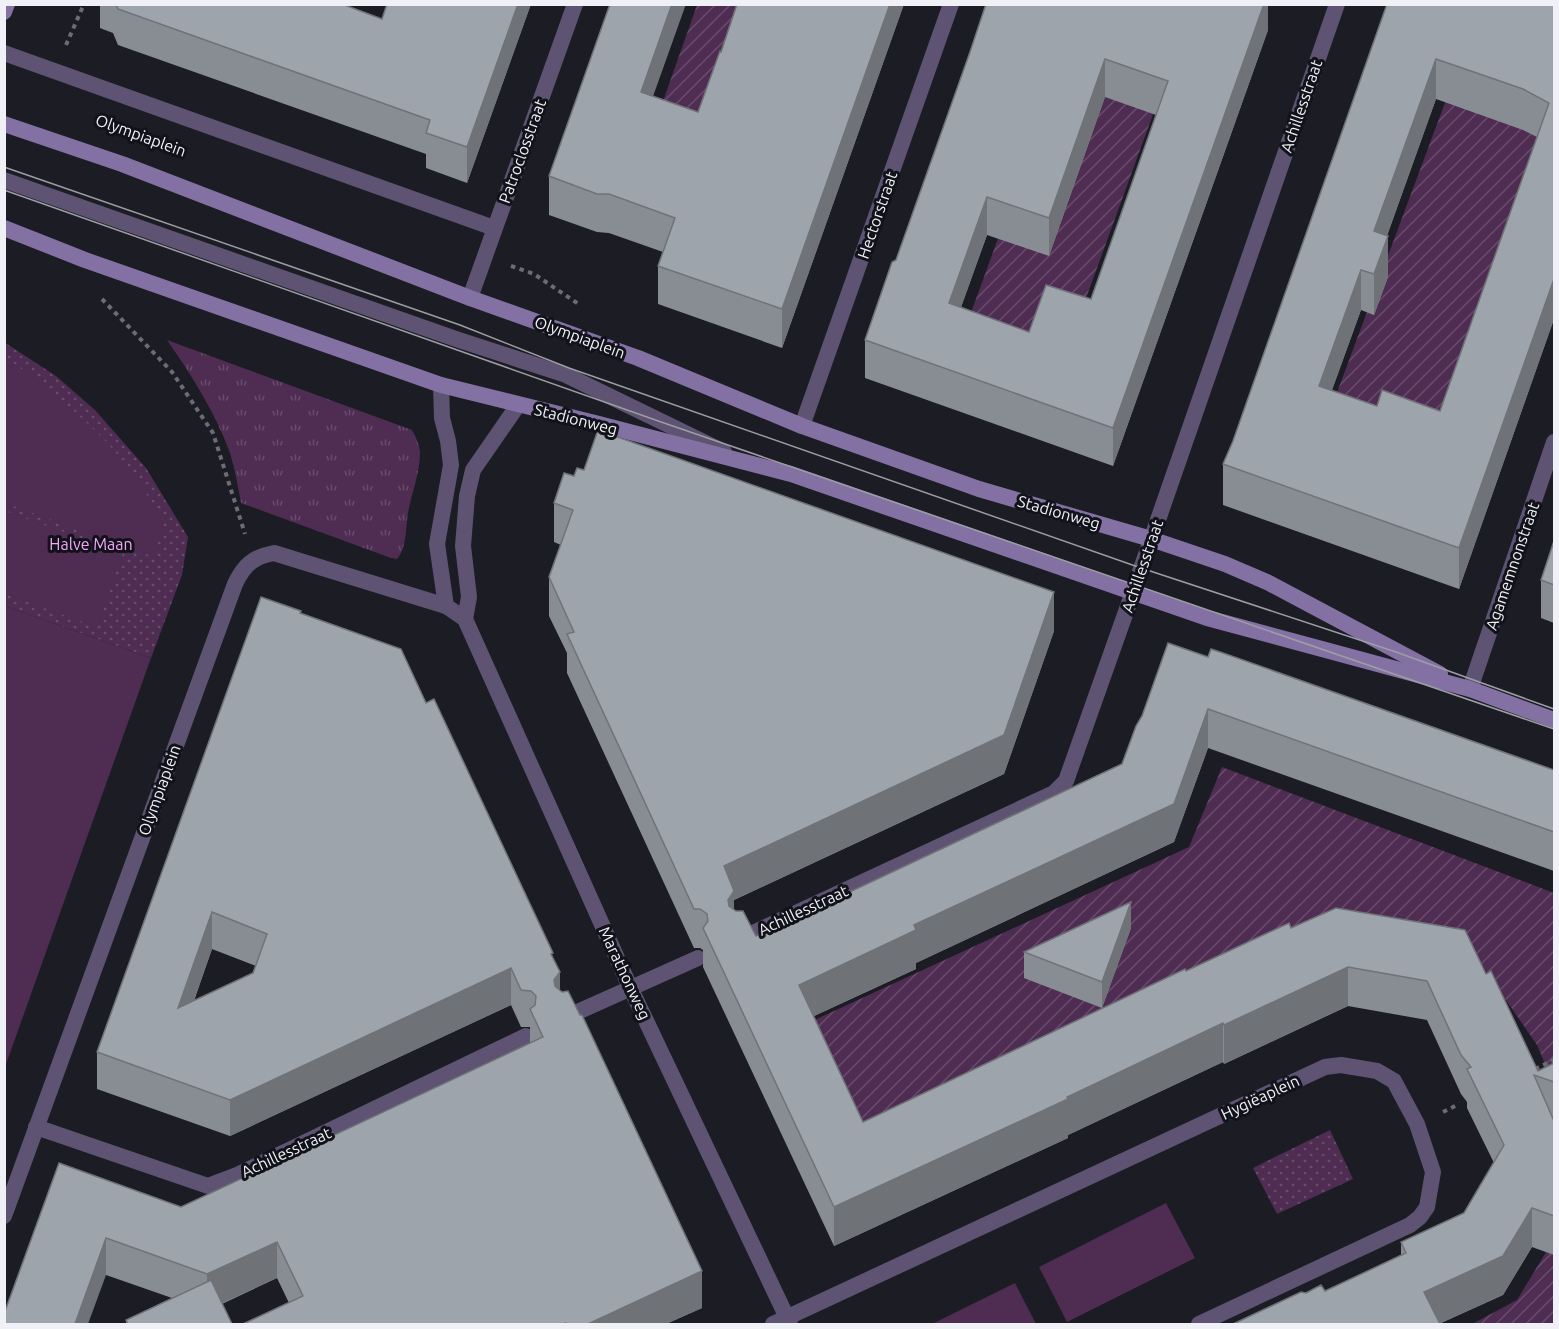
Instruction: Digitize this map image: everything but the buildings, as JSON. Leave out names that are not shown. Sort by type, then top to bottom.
[{"type":"main road","points":[[4,12],[7,4]]},
{"type":"main road","name":"Olympiaplein","points":[[4,124],[122,164],[470,297],[638,358]]},
{"type":"main road","points":[[4,228],[85,260],[441,385],[518,405]]},
{"type":"main road","name":"Stadionweg","points":[[638,358],[802,426],[979,489],[1151,539],[1225,564],[1269,583],[1470,689]]},
{"type":"main road","name":"Stadionweg","points":[[518,405],[791,474],[1207,618],[1470,689],[1554,720]]},
{"type":"street","name":"Patroclosstraat","points":[[470,297],[575,4]]},
{"type":"street","name":"Hectorstraat","points":[[802,426],[951,4]]},
{"type":"street","name":"Achillesstraat","points":[[738,940],[1054,793],[1066,781],[1337,4]]},
{"type":"street","name":"Olympiaplein","points":[[4,53],[494,228]]},
{"type":"street","name":"Stadionweg","points":[[4,180],[533,364],[589,386],[738,459]]},
{"type":"street","points":[[441,385],[442,418],[448,441],[450,465],[437,544],[446,606]]},
{"type":"street","points":[[253,559],[274,553],[446,606],[465,619],[470,597],[463,546],[467,496],[473,470],[518,405]]},
{"type":"street","name":"Agamemnonstraat","points":[[1470,689],[1554,442]]},
{"type":"street","name":"Olympiaplein","points":[[4,1216],[235,584],[242,568],[253,559]]},
{"type":"street","name":"Marathonweg","points":[[465,619],[783,1322]]},
{"type":"street","points":[[564,1018],[698,958]]},
{"type":"street","name":"Achillesstraat","points":[[36,1127],[208,1186],[237,1175],[526,1036]]},
{"type":"street","name":"Hygiëaplein","points":[[783,1322],[1325,1066],[1341,1065],[1368,1069],[1377,1071],[1394,1081],[1417,1124],[1433,1172],[1427,1207],[1420,1217],[1410,1225],[1199,1324]]},
{"type":"path","points":[[54,71],[84,4]]},
{"type":"path","name":"Olympiaplein","points":[[484,257],[534,274],[580,306]]},
{"type":"path","points":[[102,298],[172,372],[213,433],[253,559]]},
{"type":"path","points":[[1533,1069],[1554,1060]]},
{"type":"green space","points":[[697,5],[830,5],[638,172]]},
{"type":"green space","points":[[1074,29],[1171,65],[1061,367],[964,332]]},
{"type":"green space","points":[[1468,41],[1554,127],[1424,477],[1320,438]]},
{"type":"green space","points":[[167,340],[412,430],[419,446],[420,459],[408,514],[405,542],[397,559],[241,503],[230,453],[217,423],[194,381]]},
{"type":"green space","name":"Halve Maan","points":[[4,342],[56,376],[95,410],[146,468],[188,537],[182,575],[151,658],[5,606]]},
{"type":"green space","points":[[5,357],[78,414],[105,440],[130,470],[164,523],[152,556],[5,503]]},
{"type":"green space","points":[[5,511],[123,553],[97,627],[5,594]]},
{"type":"green space","points":[[4,606],[151,658],[5,1067]]},
{"type":"green space","points":[[1222,767],[1554,893],[1554,1085],[1537,1045],[1483,967],[1343,948],[875,1158],[808,1023],[1189,847]]},
{"type":"green space","points":[[1330,1130],[1353,1179],[1277,1214],[1253,1168]]},
{"type":"green space","points":[[1166,1203],[1195,1258],[1067,1322],[1039,1267]]},
{"type":"green space","points":[[1554,1239],[1554,1324],[1472,1324],[1517,1300]]},
{"type":"green space","points":[[1015,1283],[1036,1324],[932,1324]]},
{"type":"tram line","points":[[4,167],[460,325],[569,368],[1141,568],[1396,652],[1554,709]]},
{"type":"tram line","points":[[4,190],[664,423],[1554,729]]}]
